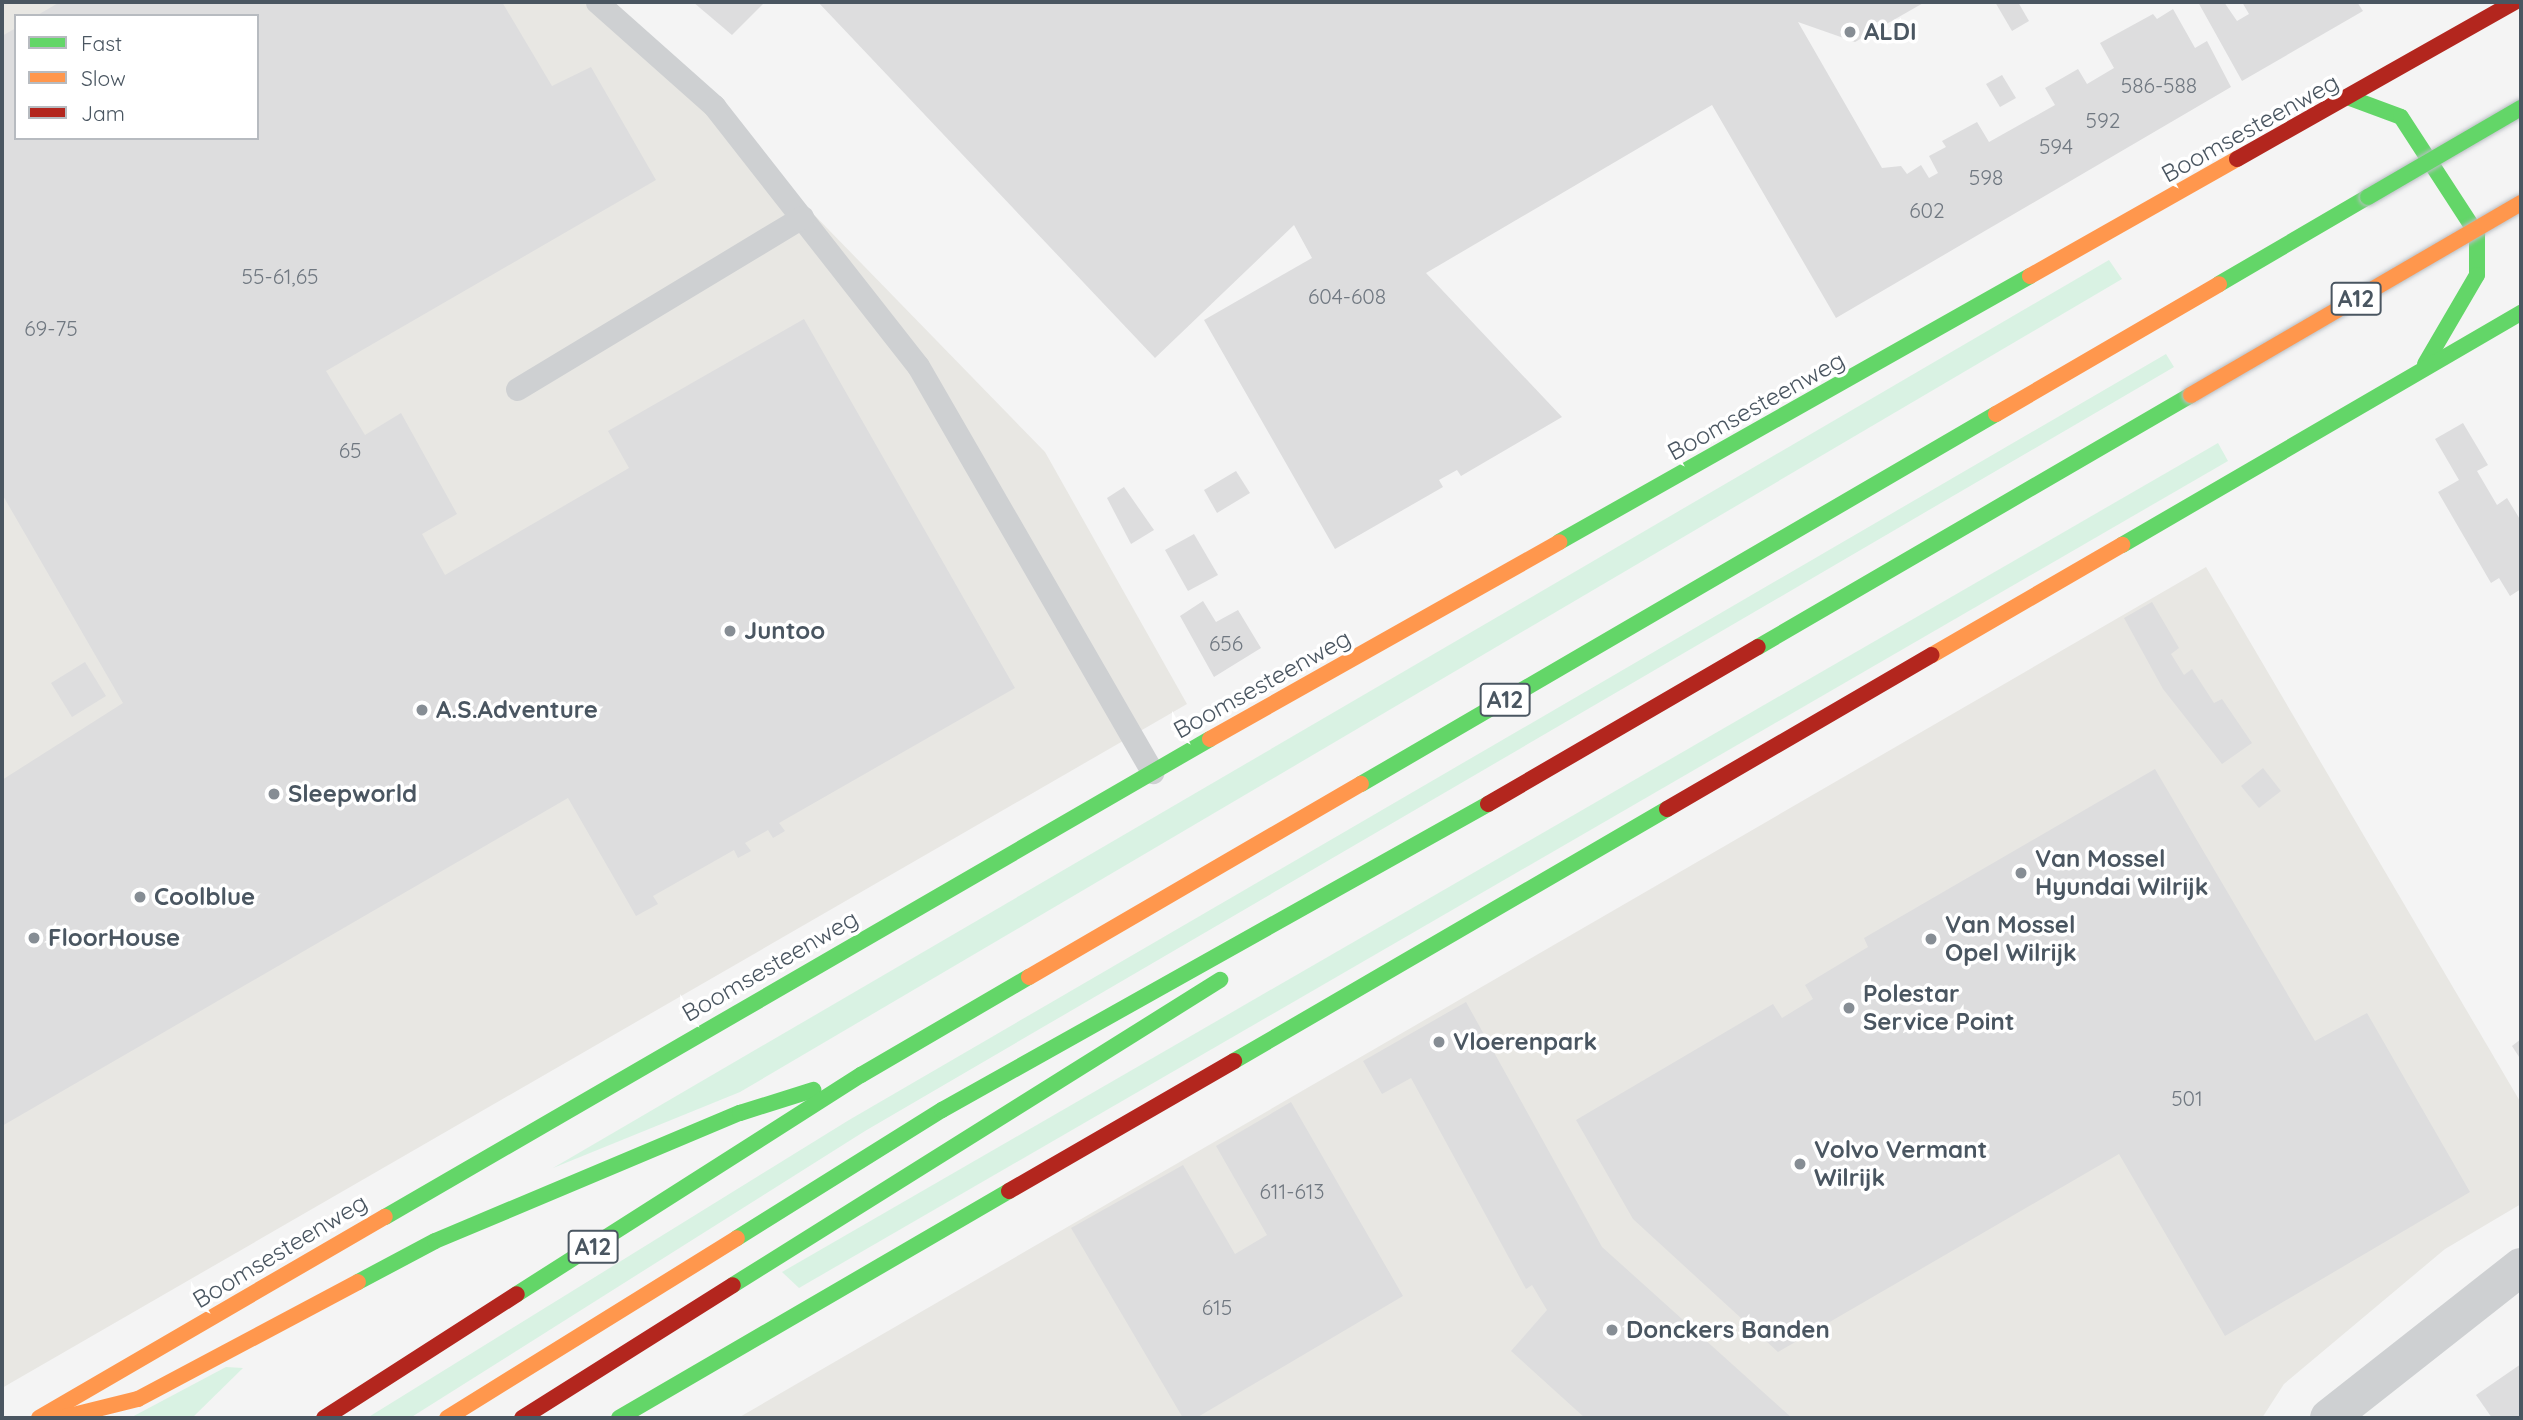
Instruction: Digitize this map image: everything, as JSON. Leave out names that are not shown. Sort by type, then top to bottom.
[{"type":"main road","name":"Boomsesteenweg","points":[[38,1418],[1152,772],[2350,98],[2515,2]]},
{"type":"main road","points":[[2350,98],[2401,117],[2477,234],[2477,275],[2420,371]]},
{"type":"main road","name":"A12","points":[[324,1418],[862,1075],[2521,108]]},
{"type":"main road","name":"A12","points":[[447,1418],[942,1110],[1291,919],[2521,203]]},
{"type":"main road","points":[[619,1418],[2521,313]]},
{"type":"main road","points":[[522,1418],[1201,997],[1291,919]]},
{"type":"main road","points":[[61,1418],[138,1399],[435,1241],[519,1205],[740,1113],[862,1075]]},
{"type":"street","points":[[2329,1418],[2521,1267]]},
{"type":"lane","points":[[597,2],[714,106],[918,366],[1152,772]]},
{"type":"lane","points":[[517,389],[802,217]]},
{"type":"shaded area","points":[[2,2],[607,2],[1045,452],[1187,704],[2,1388]]},
{"type":"shaded area","points":[[2206,567],[2521,1103],[2521,1204],[2445,1249],[2284,1384],[2262,1418],[738,1418]]},
{"type":"green space","points":[[2109,260],[2122,279],[740,1092],[553,1168]]},
{"type":"green space","points":[[2166,354],[2174,367],[865,1131],[410,1418],[367,1418],[849,1120]]},
{"type":"green space","points":[[2218,443],[2228,461],[799,1288],[782,1272]]},
{"type":"green space","points":[[226,1367],[243,1368],[192,1418],[130,1418]]},
{"type":"building","points":[[60,2],[502,2],[552,86],[591,67],[656,180],[326,371],[365,435],[401,413],[457,514],[422,534],[445,575],[629,468],[608,431],[804,319],[1015,688],[779,823],[785,831],[773,838],[768,830],[745,843],[751,851],[738,858],[734,850],[653,896],[658,904],[636,916],[568,798],[2,1126],[2,780],[123,703],[2,494],[2,36],[14,29],[14,140],[259,140],[259,14],[39,14]]},
{"type":"building","points":[[693,2],[765,2],[732,35]]},
{"type":"building","points":[[818,2],[1925,2],[1855,42],[1798,22],[1882,168],[1901,166],[1907,174],[1921,165],[1929,178],[1938,173],[1929,156],[1946,147],[1942,141],[1977,122],[1989,142],[2055,105],[2045,88],[2078,69],[2087,84],[2114,68],[2100,43],[2153,14],[2157,19],[2173,9],[2195,48],[2207,41],[2231,87],[1836,318],[1712,105],[1426,273],[1562,417],[1461,476],[1457,470],[1439,480],[1443,487],[1335,549],[1204,320],[1312,258],[1294,225],[1155,358]]},
{"type":"building","points":[[1995,2],[2018,2],[2029,21],[2012,31]]},
{"type":"building","points":[[2198,2],[2224,2],[2237,21],[2249,14],[2242,2],[2357,2],[2363,11],[2242,81]]},
{"type":"building","points":[[2002,75],[2016,98],[2000,107],[1986,84]]},
{"type":"building","points":[[2463,423],[2488,465],[2477,471],[2497,505],[2507,498],[2521,521],[2521,589],[2510,596],[2499,578],[2491,583],[2438,492],[2459,480],[2435,439]]},
{"type":"building","points":[[1236,471],[1250,493],[1217,513],[1204,490]]},
{"type":"building","points":[[1124,487],[1154,530],[1131,544],[1107,498]]},
{"type":"building","points":[[1194,534],[1218,575],[1188,591],[1165,550]]},
{"type":"building","points":[[1203,601],[1216,622],[1238,610],[1261,648],[1214,677],[1180,616]]},
{"type":"building","points":[[2152,602],[2179,648],[2171,654],[2184,675],[2192,669],[2214,703],[2222,699],[2252,743],[2222,764],[2163,689],[2124,618]]},
{"type":"building","points":[[85,662],[106,696],[72,717],[51,683]]},
{"type":"building","points":[[2263,768],[2281,791],[2259,808],[2241,786]]},
{"type":"building","points":[[2155,769],[2315,1041],[2367,1013],[2470,1192],[2225,1336],[2119,1154],[1778,1352],[1633,1219],[1576,1120],[1773,1004],[1782,1018],[1813,999],[1805,985],[1868,947],[1864,938]]},
{"type":"building","points":[[1466,1002],[1602,1247],[1792,1418],[1585,1418],[1511,1351],[1547,1310],[1532,1285],[1526,1289],[1411,1078],[1382,1094],[1363,1061]]},
{"type":"building","points":[[2521,1039],[2521,1060],[2512,1046]]},
{"type":"building","points":[[1291,1102],[1403,1296],[1196,1418],[1183,1418],[1071,1228],[1183,1165],[1235,1254],[1267,1235],[1216,1146]]},
{"type":"building","points":[[2521,1364],[2521,1418],[2492,1418],[2476,1395]]},
{"type":"traffic: fast","points":[[2350,98],[2401,117],[2477,234],[2477,275],[2425,364]]},
{"type":"traffic: fast","points":[[2368,197],[2521,108]]},
{"type":"traffic: fast","points":[[2219,284],[2368,197]]},
{"type":"traffic: fast","points":[[1559,542],[2030,276]]},
{"type":"traffic: fast","points":[[2122,545],[2521,313]]},
{"type":"traffic: fast","points":[[1758,647],[2191,395]]},
{"type":"traffic: fast","points":[[1361,784],[1996,414]]},
{"type":"traffic: fast","points":[[385,1217],[1210,739]]},
{"type":"traffic: fast","points":[[737,1238],[942,1110],[1488,804]]},
{"type":"traffic: fast","points":[[1234,1061],[1667,809]]},
{"type":"traffic: fast","points":[[517,1294],[861,1075],[1029,977]]},
{"type":"traffic: fast","points":[[733,1285],[1220,980]]},
{"type":"traffic: fast","points":[[358,1282],[435,1241],[740,1113],[813,1090]]},
{"type":"traffic: fast","points":[[619,1418],[1009,1191]]},
{"type":"traffic: slow","points":[[2030,276],[2237,159]]},
{"type":"traffic: slow","points":[[2191,395],[2521,203]]},
{"type":"traffic: slow","points":[[1996,414],[2219,284]]},
{"type":"traffic: slow","points":[[1210,739],[1559,542]]},
{"type":"traffic: slow","points":[[1932,655],[2122,545]]},
{"type":"traffic: slow","points":[[1029,977],[1361,784]]},
{"type":"traffic: slow","points":[[39,1418],[385,1217]]},
{"type":"traffic: slow","points":[[447,1418],[737,1238]]},
{"type":"traffic: slow","points":[[61,1418],[138,1399],[358,1282]]},
{"type":"traffic: jam","points":[[2237,159],[2515,2]]},
{"type":"traffic: jam","points":[[1488,804],[1758,647]]},
{"type":"traffic: jam","points":[[1667,809],[1932,655]]},
{"type":"traffic: jam","points":[[1009,1191],[1234,1061]]},
{"type":"traffic: jam","points":[[522,1418],[733,1285]]},
{"type":"traffic: jam","points":[[324,1418],[517,1294]]},
{"type":"place","name":"ALDI","points":[[1850,32]]},
{"type":"place","name":"Juntoo","points":[[730,631]]},
{"type":"place","name":"A.S.Adventure","points":[[422,710]]},
{"type":"place","name":"Sleepworld","points":[[274,794]]},
{"type":"place","name":"Van Mossel Hyundai Wilrijk","points":[[2021,873]]},
{"type":"place","name":"Coolblue","points":[[140,897]]},
{"type":"place","name":"FloorHouse","points":[[34,938]]},
{"type":"place","name":"Van Mossel Opel Wilrijk","points":[[1931,939]]},
{"type":"place","name":"Polestar Service Point","points":[[1849,1008]]},
{"type":"place","name":"Vloerenpark","points":[[1439,1042]]},
{"type":"place","name":"Volvo Vermant Wilrijk","points":[[1800,1164]]},
{"type":"place","name":"Donckers Banden","points":[[1612,1330]]}]
